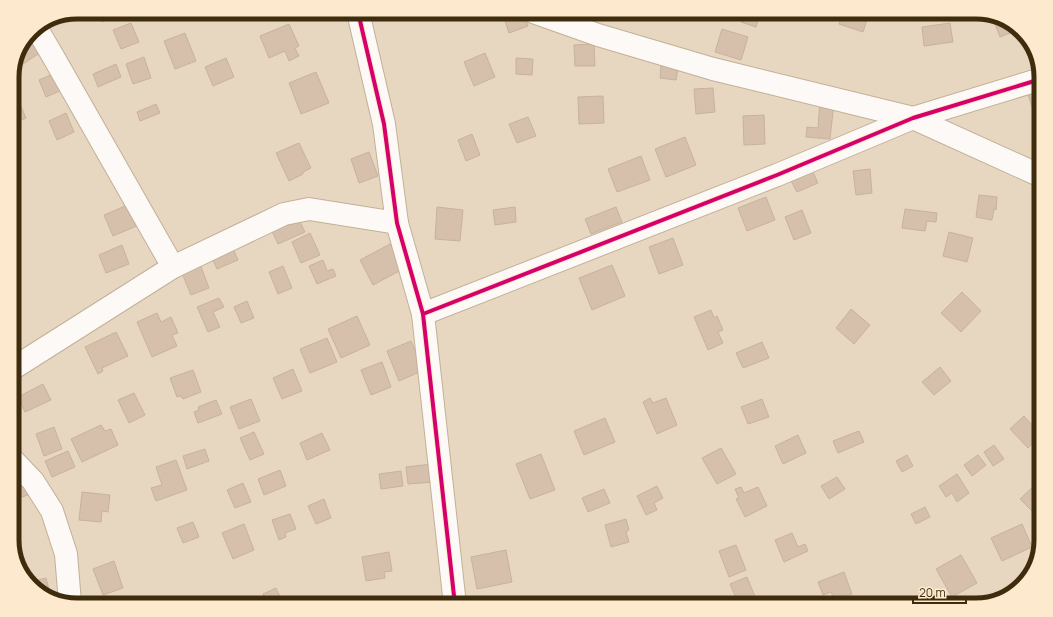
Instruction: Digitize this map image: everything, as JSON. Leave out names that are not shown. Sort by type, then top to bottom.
[{"type":"street","points":[[360,19],[384,124],[398,223],[423,314],[454,598]]},
{"type":"street","points":[[553,19],[598,35],[713,68],[913,118],[1034,173]]},
{"type":"street","points":[[40,33],[173,266]]},
{"type":"street","points":[[423,314],[776,175],[913,118],[1034,81]]},
{"type":"street","points":[[19,365],[173,266],[284,214],[309,209],[398,223]]},
{"type":"street","points":[[19,466],[33,481],[52,512],[66,554],[70,598]]},
{"type":"building","points":[[101,19],[109,19],[102,22]]},
{"type":"building","points":[[511,19],[525,19],[528,26],[509,33],[505,21]]},
{"type":"building","points":[[742,19],[759,19],[756,27],[741,22]]},
{"type":"building","points":[[841,19],[867,19],[863,32],[839,24]]},
{"type":"building","points":[[994,22],[1013,32],[1000,37]]},
{"type":"building","points":[[131,23],[139,42],[121,49],[113,30]]},
{"type":"building","points":[[950,23],[953,42],[924,46],[922,27]]},
{"type":"building","points":[[289,24],[299,46],[295,48],[299,56],[289,61],[285,51],[269,58],[260,36]]},
{"type":"building","points":[[722,29],[748,37],[741,60],[715,52]]},
{"type":"building","points":[[185,33],[196,61],[175,69],[164,41]]},
{"type":"building","points":[[34,38],[41,52],[20,66],[23,55]]},
{"type":"building","points":[[594,44],[595,66],[575,66],[574,45]]},
{"type":"building","points":[[485,53],[495,77],[474,86],[464,62]]},
{"type":"building","points":[[144,57],[151,78],[133,84],[126,64]]},
{"type":"building","points":[[226,58],[234,77],[213,86],[205,67]]},
{"type":"building","points":[[516,58],[533,59],[532,75],[516,74]]},
{"type":"building","points":[[116,64],[121,77],[98,87],[93,74]]},
{"type":"building","points":[[661,66],[678,68],[676,80],[660,78]]},
{"type":"building","points":[[60,71],[67,88],[46,97],[39,80]]},
{"type":"building","points":[[316,72],[329,103],[301,114],[289,83]]},
{"type":"building","points":[[713,88],[715,112],[696,114],[694,89]]},
{"type":"building","points":[[1034,88],[1034,110],[1033,110],[1027,91]]},
{"type":"building","points":[[603,96],[604,123],[579,124],[578,97]]},
{"type":"building","points":[[820,101],[834,103],[830,139],[806,137],[807,127],[818,128]]},
{"type":"building","points":[[19,102],[26,118],[19,121]]},
{"type":"building","points":[[156,104],[160,113],[140,121],[137,112]]},
{"type":"building","points":[[66,113],[74,132],[57,140],[49,121]]},
{"type":"building","points":[[764,115],[765,144],[744,145],[743,116]]},
{"type":"building","points":[[528,117],[536,136],[517,143],[509,124]]},
{"type":"building","points":[[472,134],[480,155],[466,161],[458,140]]},
{"type":"building","points":[[685,137],[696,165],[666,177],[655,149]]},
{"type":"building","points":[[299,143],[311,168],[289,181],[276,153]]},
{"type":"building","points":[[369,152],[378,176],[359,183],[351,159]]},
{"type":"building","points":[[641,156],[650,180],[617,192],[608,169]]},
{"type":"building","points":[[870,169],[872,193],[856,195],[853,171]]},
{"type":"building","points":[[812,170],[818,183],[797,192],[790,179]]},
{"type":"building","points":[[979,195],[997,197],[996,210],[994,209],[992,220],[976,217]]},
{"type":"building","points":[[766,197],[775,220],[747,231],[738,208]]},
{"type":"building","points":[[130,204],[139,225],[113,236],[104,215]]},
{"type":"building","points":[[437,207],[463,210],[460,241],[435,239]]},
{"type":"building","points":[[515,207],[516,222],[495,225],[493,210]]},
{"type":"building","points":[[616,207],[622,222],[591,234],[585,219]]},
{"type":"building","points":[[905,209],[937,213],[936,222],[927,221],[925,231],[902,228]]},
{"type":"building","points":[[802,210],[811,233],[794,240],[785,217]]},
{"type":"building","points":[[296,214],[305,232],[278,244],[270,227]]},
{"type":"building","points":[[949,232],[973,238],[967,262],[943,256]]},
{"type":"building","points":[[310,233],[320,255],[301,263],[292,242]]},
{"type":"building","points":[[673,238],[683,265],[659,274],[649,247]]},
{"type":"building","points":[[230,242],[238,260],[217,269],[209,251]]},
{"type":"building","points":[[392,243],[405,268],[373,285],[360,260]]},
{"type":"building","points":[[122,245],[129,264],[106,273],[99,255]]},
{"type":"building","points":[[323,260],[327,271],[333,269],[336,276],[317,284],[309,266]]},
{"type":"building","points":[[200,264],[209,288],[191,295],[181,271]]},
{"type":"building","points":[[612,265],[625,296],[592,310],[579,278]]},
{"type":"building","points":[[283,266],[292,288],[278,294],[269,272]]},
{"type":"building","points":[[962,292],[981,311],[961,332],[941,313]]},
{"type":"building","points":[[219,298],[224,307],[213,312],[220,327],[208,332],[197,307]]},
{"type":"building","points":[[247,301],[254,318],[241,323],[234,307]]},
{"type":"building","points":[[851,309],[870,325],[854,344],[836,328]]},
{"type":"building","points":[[711,310],[714,318],[717,316],[723,330],[718,332],[723,343],[708,350],[694,317]]},
{"type":"building","points":[[157,313],[161,322],[171,317],[178,333],[172,335],[177,346],[152,357],[137,322]]},
{"type":"building","points":[[357,316],[370,345],[341,358],[328,329]]},
{"type":"building","points":[[116,332],[128,356],[102,368],[103,371],[98,374],[85,347]]},
{"type":"building","points":[[327,338],[337,362],[310,373],[300,349]]},
{"type":"building","points":[[411,341],[424,370],[399,381],[387,351]]},
{"type":"building","points":[[762,342],[769,358],[743,368],[736,353]]},
{"type":"building","points":[[382,362],[391,387],[371,395],[361,370]]},
{"type":"building","points":[[940,367],[951,381],[934,395],[922,382]]},
{"type":"building","points":[[293,369],[302,391],[282,399],[273,378]]},
{"type":"building","points":[[193,370],[201,392],[183,399],[181,396],[177,397],[170,378]]},
{"type":"building","points":[[43,384],[51,400],[25,412],[19,396]]},
{"type":"building","points":[[134,393],[145,415],[129,423],[118,400]]},
{"type":"building","points":[[650,398],[653,403],[666,398],[677,425],[657,434],[643,402]]},
{"type":"building","points":[[251,399],[260,421],[239,429],[230,407]]},
{"type":"building","points":[[762,399],[769,417],[748,424],[741,407]]},
{"type":"building","points":[[216,400],[222,414],[198,423],[194,412],[199,410],[198,407]]},
{"type":"building","points":[[1024,416],[1034,427],[1034,442],[1028,448],[1010,429]]},
{"type":"building","points":[[605,418],[615,442],[584,455],[574,431]]},
{"type":"building","points":[[101,425],[105,431],[111,429],[118,445],[82,462],[71,439]]},
{"type":"building","points":[[54,427],[62,449],[44,456],[36,434]]},
{"type":"building","points":[[859,431],[864,442],[838,453],[833,441]]},
{"type":"building","points":[[254,432],[264,454],[250,460],[240,438]]},
{"type":"building","points":[[322,433],[330,450],[307,460],[300,443]]},
{"type":"building","points":[[798,435],[806,453],[783,464],[775,446]]},
{"type":"building","points":[[994,445],[1004,459],[993,466],[984,452]]},
{"type":"building","points":[[721,448],[736,474],[717,484],[702,458]]},
{"type":"building","points":[[205,449],[209,461],[187,469],[183,456]]},
{"type":"building","points":[[68,451],[75,467],[52,477],[45,461]]},
{"type":"building","points":[[541,454],[555,490],[530,499],[516,464]]},
{"type":"building","points":[[907,455],[913,466],[902,472],[896,461]]},
{"type":"building","points":[[978,455],[986,465],[972,476],[964,465]]},
{"type":"building","points":[[176,460],[187,490],[156,501],[151,488],[162,485],[156,467]]},
{"type":"building","points":[[432,464],[434,482],[408,484],[406,467]]},
{"type":"building","points":[[280,470],[286,486],[264,495],[258,479]]},
{"type":"building","points":[[401,471],[403,486],[381,489],[379,474]]},
{"type":"building","points":[[26,474],[33,493],[19,498],[19,476]]},
{"type":"building","points":[[957,474],[969,493],[957,502],[952,493],[946,497],[939,486]]},
{"type":"building","points":[[837,477],[845,489],[829,499],[821,486]]},
{"type":"building","points":[[243,483],[251,502],[235,508],[227,490]]},
{"type":"building","points":[[657,486],[663,498],[654,503],[657,510],[646,515],[637,496]]},
{"type":"building","points":[[1034,486],[1034,509],[1032,511],[1020,499]]},
{"type":"building","points":[[741,487],[744,493],[758,487],[767,506],[745,517],[736,499],[739,498],[735,489]]},
{"type":"building","points":[[604,489],[610,503],[588,512],[582,498]]},
{"type":"building","points":[[82,492],[110,495],[108,512],[102,511],[101,522],[79,520]]},
{"type":"building","points":[[324,499],[331,518],[316,524],[308,506]]},
{"type":"building","points":[[925,507],[930,517],[916,524],[911,514]]},
{"type":"building","points":[[290,514],[296,529],[285,533],[286,537],[279,540],[272,520]]},
{"type":"building","points":[[626,519],[629,530],[626,532],[629,542],[611,547],[605,525]]},
{"type":"building","points":[[193,522],[199,537],[183,543],[177,528]]},
{"type":"building","points":[[244,524],[254,550],[233,559],[222,533]]},
{"type":"building","points":[[1022,524],[1032,547],[1002,561],[991,538]]},
{"type":"building","points":[[792,533],[798,547],[805,544],[808,551],[784,562],[775,540]]},
{"type":"building","points":[[736,545],[746,570],[729,577],[719,551]]},
{"type":"building","points":[[506,550],[512,582],[477,589],[471,557]]},
{"type":"building","points":[[389,552],[392,571],[384,572],[385,578],[366,581],[362,557]]},
{"type":"building","points":[[961,555],[977,583],[952,597],[936,569]]},
{"type":"building","points":[[114,561],[123,588],[103,595],[93,569]]},
{"type":"building","points":[[844,572],[852,594],[842,598],[834,598],[831,592],[823,595],[818,582]]},
{"type":"building","points":[[747,577],[756,598],[736,598],[730,584]]},
{"type":"building","points":[[46,578],[49,591],[42,586],[36,581]]},
{"type":"building","points":[[276,588],[281,598],[265,598],[263,594]]},
{"type":"cycle path","points":[[360,19],[384,124],[397,223],[423,314],[454,598]]},
{"type":"cycle path","points":[[423,314],[777,175],[913,118],[1034,81]]}]
